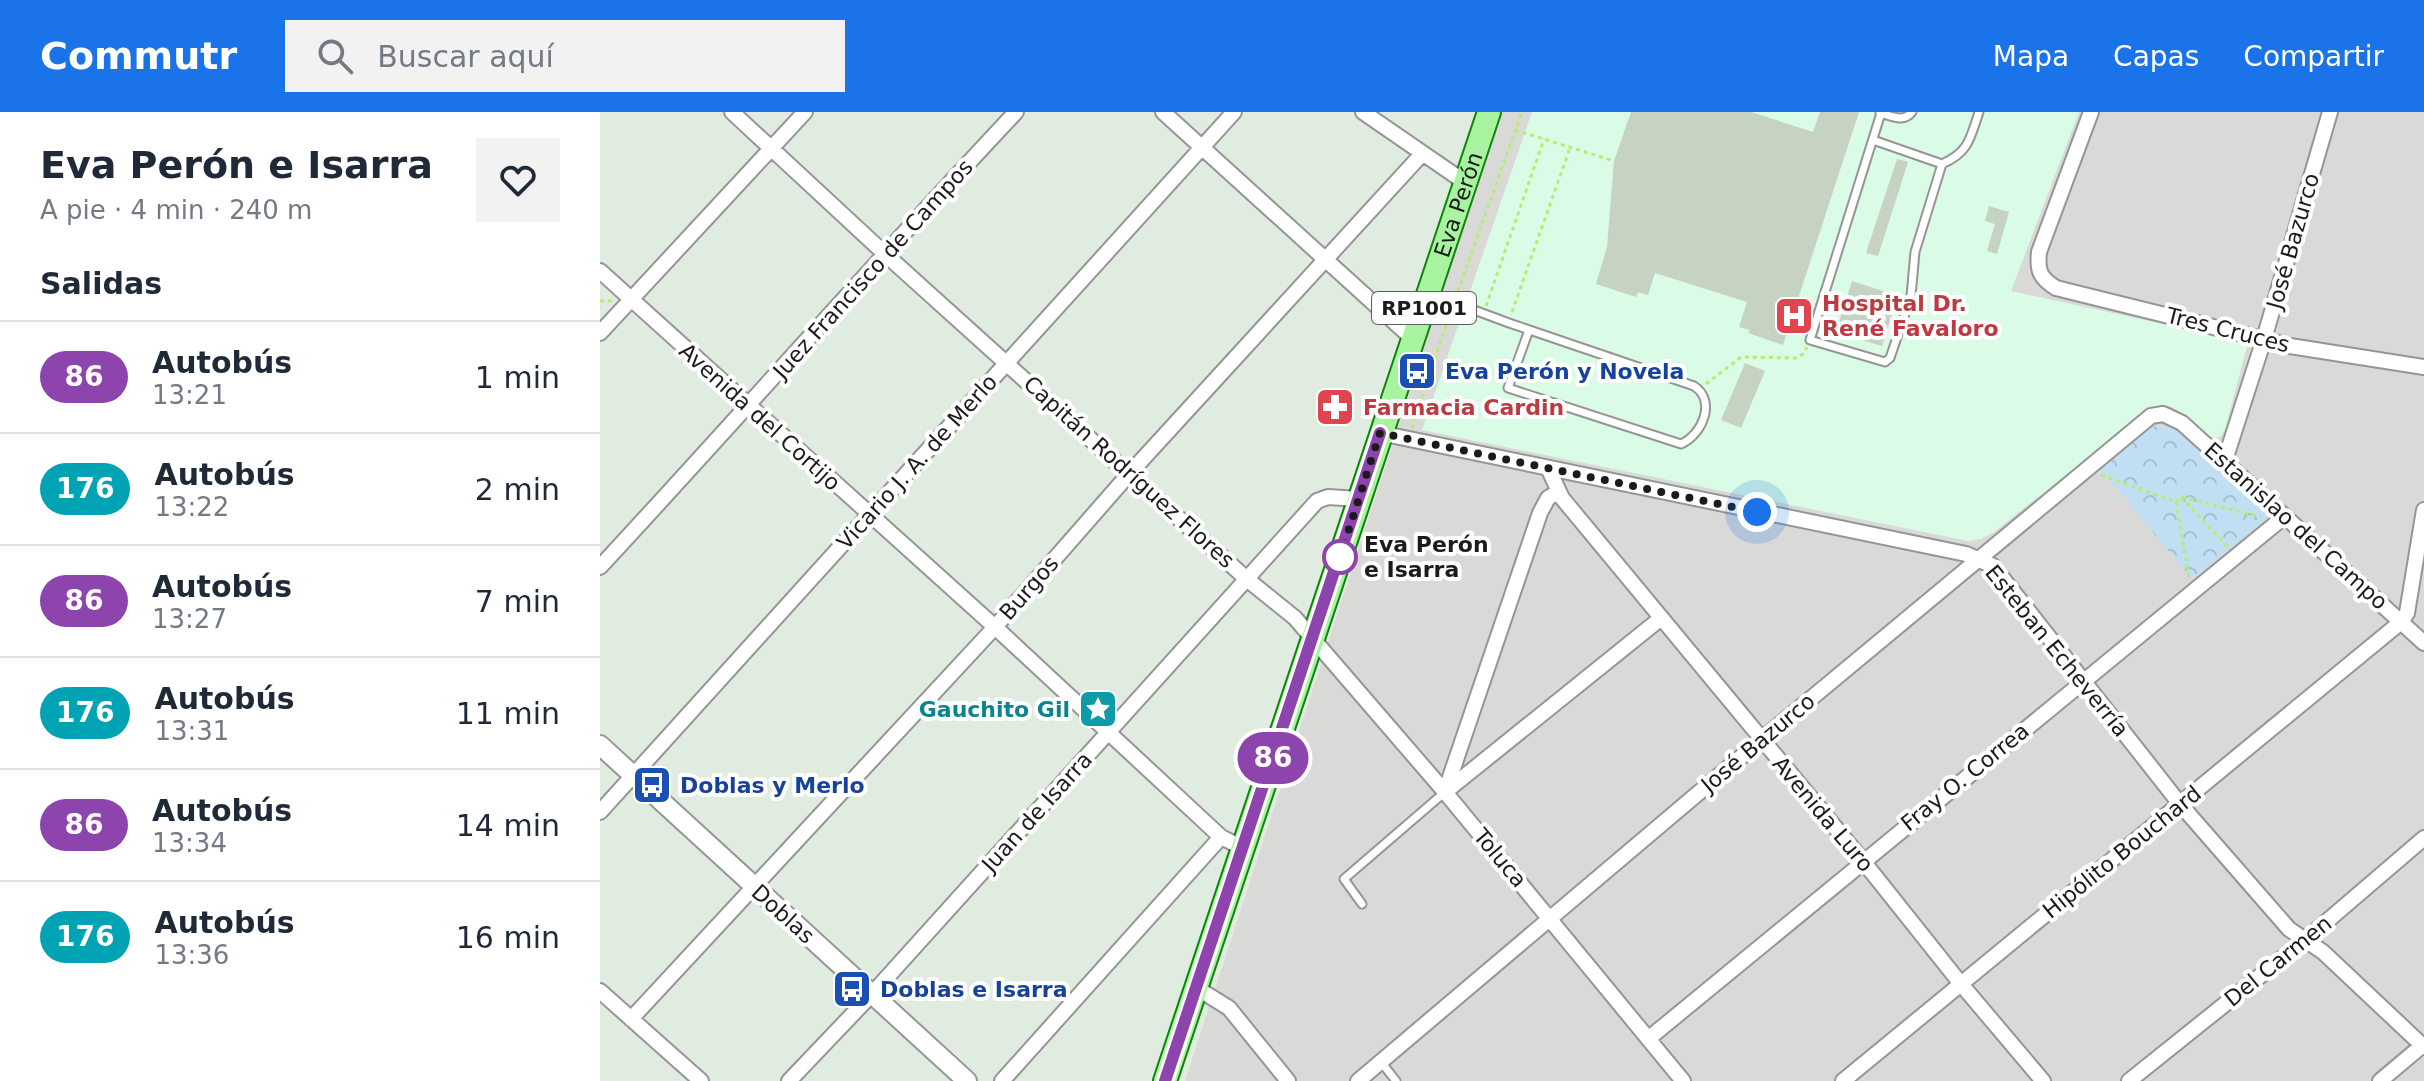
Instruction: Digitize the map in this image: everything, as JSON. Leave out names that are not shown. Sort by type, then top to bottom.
[{"type":"main road","name":"Eva Perón","points":[[1380,433],[1489,112]]},
{"type":"main road","name":"RP1001","points":[[1165,1081],[1380,433]]},
{"type":"street","name":"Capitán Rodríguez Flores","points":[[732,112],[884,253],[1314,637]]},
{"type":"street","points":[[600,333],[805,112]]},
{"type":"street","name":"Juez Francisco de Campos","points":[[600,567],[1016,112]]},
{"type":"street","points":[[1163,112],[1413,339]]},
{"type":"street","name":"Vicario J. A. de Merlo","points":[[600,812],[1234,112]]},
{"type":"street","points":[[1363,112],[1466,183]]},
{"type":"street","name":"Tres Cruces","points":[[2091,112],[2039,252],[2039,274],[2056,288],[2290,346],[2424,367]]},
{"type":"street","name":"José Bazurco","points":[[2225,460],[2330,112]]},
{"type":"street","name":"Burgos","points":[[631,1019],[995,627],[1129,474],[1422,154]]},
{"type":"street","name":"Avenida del Cortijo","points":[[600,271],[995,627],[1221,837],[1243,848]]},
{"type":"street","name":"José Bazurco","points":[[1358,1081],[2151,416],[2163,414]]},
{"type":"street","name":"Estanislao del Campo","points":[[2163,414],[2182,423],[2225,460],[2281,519],[2424,643]]},
{"type":"street","name":"Esteban Echeverría","points":[[1380,433],[1980,559],[1993,566],[2180,804],[2289,929],[2323,952],[2424,1046]]},
{"type":"street","name":"Avenida Luro","points":[[1549,470],[1558,492],[1660,619],[2043,1081]]},
{"type":"street","points":[[1445,792],[1540,513],[1548,498],[1558,492]]},
{"type":"street","name":"Juan de Isarra","points":[[789,1081],[872,994],[1317,501],[1328,497],[1359,499]]},
{"type":"street","points":[[2401,622],[2407,613],[2424,510]]},
{"type":"street","name":"Fray O. Correa","points":[[1648,1039],[2281,519]]},
{"type":"street","points":[[1445,792],[1660,619]]},
{"type":"street","name":"Hipólito Bouchard","points":[[1843,1081],[2401,622]]},
{"type":"street","name":"Toluca","points":[[1314,637],[1683,1081]]},
{"type":"street","name":"Doblas","points":[[600,745],[967,1081]]},
{"type":"street","points":[[1002,1081],[1221,837]]},
{"type":"street","name":"Del Carmen","points":[[2129,1081],[2305,940],[2424,838]]},
{"type":"street","points":[[1195,987],[1229,1008],[1288,1081]]},
{"type":"street","points":[[600,991],[701,1081]]},
{"type":"street","points":[[2380,1081],[2424,1046]]},
{"type":"lane","points":[[1912,112],[1900,119],[1880,113],[1810,340],[1879,362],[1890,358],[1911,296],[1915,252],[1942,164]]},
{"type":"lane","points":[[1873,140],[1942,164],[1958,157],[1969,144],[1979,112]]},
{"type":"lane","points":[[1429,293],[1483,315],[1509,323],[1700,389],[1706,402],[1698,432],[1681,444],[1508,388],[1529,330]]},
{"type":"lane","points":[[1362,904],[1344,879],[1445,792]]},
{"type":"lane","points":[[1381,1062],[1396,1081]]},
{"type":"path","points":[[1408,439],[1522,112]]},
{"type":"path","points":[[1515,130],[1614,161]]},
{"type":"path","points":[[1483,315],[1544,139]]},
{"type":"path","points":[[1509,323],[1570,148]]},
{"type":"path","points":[[1700,389],[1741,357],[1796,358],[1803,354],[1810,340]]},
{"type":"path","points":[[2086,470],[2176,502]]},
{"type":"path","points":[[2176,502],[2181,497]]},
{"type":"path","points":[[2181,497],[2281,519]]},
{"type":"path","points":[[2181,497],[2237,556]]},
{"type":"path","points":[[2176,502],[2191,593]]},
{"type":"shaded area","points":[[1501,112],[2424,112],[2424,1081],[1185,1081]]},
{"type":"shaded area","name":"Hospital Dr. René Favaloro","points":[[1532,112],[2079,112],[2011,291],[2242,341],[2247,347],[2225,429],[2220,437],[2211,437],[2172,407],[2162,405],[2148,409],[1994,532],[1968,541],[1422,430]]},
{"type":"green space","points":[[2152,426],[2176,428],[2271,515],[2192,579],[2100,469]]},
{"type":"building","points":[[1631,112],[1751,112],[1813,132],[1820,112],[1859,112],[1783,345],[1739,327],[1747,302],[1655,273],[1648,295],[1638,292],[1636,297],[1596,284],[1607,247],[1614,161]]},
{"type":"building","points":[[1897,159],[1908,162],[1878,256],[1866,253]]},
{"type":"building","points":[[1989,206],[2009,212],[1997,254],[1987,251],[1995,224],[1985,221]]},
{"type":"building","points":[[1852,281],[1898,296],[1882,346],[1836,332]]},
{"type":"building","points":[[1745,363],[1765,371],[1741,428],[1721,420]]},
{"type":"building","name":"Farmacia Cardin","points":[[1325,394],[1351,402],[1344,420],[1319,411]]},
{"type":"bus line","name":"86","points":[[1165,1081],[1380,433]]},
{"type":"place","name":"Hospital Dr. René Favaloro","points":[[1794,316]]},
{"type":"place","name":"Eva Perón y Novela","points":[[1417,371]]},
{"type":"place","name":"Farmacia Cardin","points":[[1335,407]]},
{"type":"place","name":"Eva Perón e Isarra","points":[[1340,557]]},
{"type":"place","name":"Gauchito Gil","points":[[1098,709]]},
{"type":"place","name":"Doblas y Merlo","points":[[652,785]]},
{"type":"place","name":"Doblas e Isarra","points":[[852,989]]},
{"type":"route","points":[[1340,557],[1380,433],[1757,512]]}]
